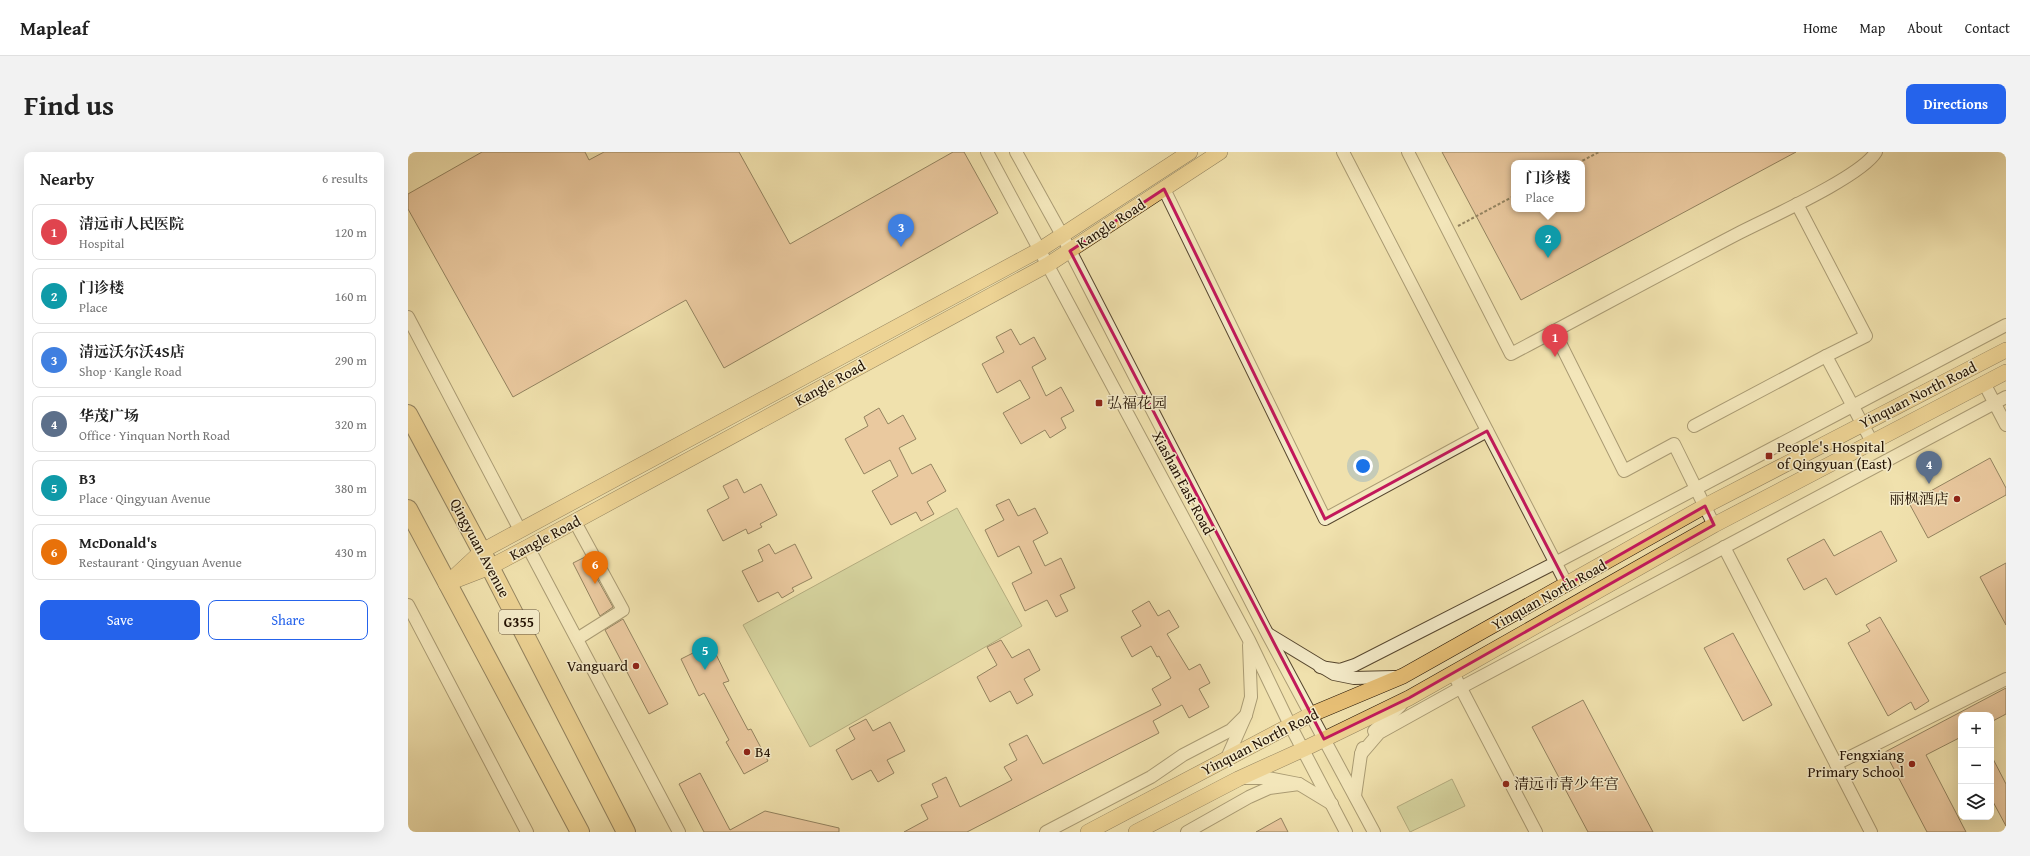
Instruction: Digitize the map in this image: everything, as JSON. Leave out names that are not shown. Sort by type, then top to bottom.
[{"type":"highway","name":"Qingyuan Avenue","points":[[408,414],[486,559],[626,832]]},
{"type":"highway","name":"G355","points":[[408,508],[446,584],[580,832]]},
{"type":"main road","name":"Kangle Road","points":[[446,584],[486,559],[520,530],[1041,249],[1190,152]]},
{"type":"main road","name":"Kangle Road","points":[[486,559],[528,547],[1049,264],[1220,152]]},
{"type":"main road","name":"Yinquan North Road","points":[[1088,832],[1310,715],[1403,676],[1705,506],[2006,350]]},
{"type":"main road","name":"Yinquan North Road","points":[[1136,832],[1238,779],[1304,750],[1409,698],[1714,525],[2006,372]]},
{"type":"street","name":"Xiashan East Road","points":[[987,152],[1041,249],[1249,640],[1290,725],[1346,832]]},
{"type":"street","name":"Xiashan East Road","points":[[1016,152],[1062,235],[1310,715],[1374,832]]},
{"type":"street","points":[[1343,152],[1567,585]]},
{"type":"street","points":[[1408,152],[1511,354],[1857,171],[1873,158],[1876,152]]},
{"type":"street","points":[[1164,189],[1325,520],[1487,431]]},
{"type":"street","points":[[1694,426],[1866,336],[1797,204]]},
{"type":"street","points":[[408,317],[520,530]]},
{"type":"street","name":"Yinquan North Road","points":[[1320,667],[1340,670],[1355,665],[1555,563],[2006,325]]},
{"type":"street","points":[[1554,332],[1624,471],[1674,444],[1714,525]]},
{"type":"street","points":[[1826,356],[1872,442]]},
{"type":"street","points":[[1984,383],[2006,425]]},
{"type":"street","points":[[1361,754],[1379,733],[1460,688],[2006,397]]},
{"type":"street","points":[[575,522],[623,610],[577,639]]},
{"type":"street","points":[[528,547],[679,832]]},
{"type":"street","points":[[1724,547],[1871,832]]},
{"type":"street","points":[[408,606],[527,832]]},
{"type":"street","points":[[1267,633],[1320,667],[1334,674],[1354,678],[1403,676]]},
{"type":"street","points":[[1227,758],[1246,715],[1251,697],[1249,640]]},
{"type":"street","points":[[1453,673],[1536,832]]},
{"type":"street","points":[[1836,764],[2006,679]]},
{"type":"street","points":[[1355,796],[1361,754],[1371,735],[1409,698]]},
{"type":"street","name":"Yinquan North Road","points":[[1046,832],[1151,777],[1183,754],[1230,730],[1246,715]]},
{"type":"street","points":[[1238,779],[1254,777],[1299,784],[1332,804]]},
{"type":"street","points":[[1187,832],[1249,797],[1270,788],[1299,784]]},
{"type":"path","points":[[1584,160],[1599,152]]},
{"type":"path","points":[[1448,231],[1511,198]]},
{"type":"highlighted area","points":[[1164,189],[1325,519],[1487,431],[1567,585],[1705,506],[1714,525],[1409,698],[1324,739],[1070,251]]},
{"type":"green space","points":[[957,508],[1022,626],[810,747],[743,625]]},
{"type":"green space","points":[[1452,779],[1465,806],[1410,832],[1397,807]]},
{"type":"building","points":[[482,152],[585,152],[589,160],[604,152],[739,152],[790,244],[953,152],[964,152],[998,213],[724,368],[686,300],[513,397],[408,209],[408,194]]},
{"type":"building","points":[[1442,152],[1796,152],[1521,300]]},
{"type":"building","points":[[1011,329],[1020,345],[1034,337],[1046,359],[1032,367],[1046,396],[1061,387],[1074,411],[1061,418],[1066,428],[1050,438],[1045,430],[1021,444],[1003,413],[1030,398],[1020,380],[997,393],[982,364],[1004,352],[996,337]]},
{"type":"building","points":[[879,408],[888,424],[903,415],[916,439],[899,448],[912,474],[931,464],[946,491],[927,502],[934,514],[921,521],[916,512],[891,525],[872,491],[898,476],[890,460],[864,474],[845,439],[868,426],[864,417]]},
{"type":"building","name":"丽枫酒店","points":[[1990,458],[2006,488],[2006,495],[1928,538],[1909,503]]},
{"type":"building","points":[[737,479],[744,493],[761,484],[777,515],[760,524],[762,527],[748,534],[746,529],[723,541],[707,510],[729,498],[723,486]]},
{"type":"building","points":[[1009,499],[1018,516],[1035,508],[1048,533],[1033,541],[1045,566],[1061,558],[1075,588],[1060,595],[1068,611],[1056,617],[1047,600],[1025,611],[1012,583],[1032,573],[1019,546],[998,557],[985,530],[1004,520],[996,505]]},
{"type":"building","points":[[1881,531],[1897,561],[1836,595],[1826,578],[1804,590],[1787,559],[1824,539],[1834,556]]},
{"type":"building","points":[[769,544],[775,554],[795,544],[812,578],[792,588],[794,591],[782,598],[778,592],[758,602],[742,571],[763,561],[758,550]]},
{"type":"building","points":[[585,557],[613,607],[600,616],[573,563]]},
{"type":"building","points":[[2006,563],[2006,625],[1980,577]]},
{"type":"building","points":[[1149,601],[1158,616],[1169,610],[1179,627],[1167,634],[1189,670],[1200,664],[1210,683],[1199,689],[1209,707],[1189,718],[1182,705],[1153,721],[1159,733],[967,832],[904,832],[928,819],[921,805],[938,797],[932,784],[946,777],[960,807],[1012,780],[1004,767],[1017,760],[1009,744],[1027,735],[1043,764],[1161,705],[1152,689],[1171,678],[1159,656],[1157,657],[1151,646],[1132,657],[1121,637],[1141,626],[1132,611]]},
{"type":"building","points":[[1880,617],[1929,701],[1915,710],[1911,702],[1888,716],[1848,643],[1870,631],[1866,625]]},
{"type":"building","name":"Vanguard","points":[[623,619],[668,704],[649,714],[605,630]]},
{"type":"building","points":[[1733,633],[1772,705],[1743,721],[1704,648]]},
{"type":"building","points":[[1001,640],[1012,658],[1029,649],[1040,670],[1024,679],[1033,695],[1017,704],[1010,691],[990,702],[977,677],[997,665],[987,647]]},
{"type":"building","points":[[711,644],[729,681],[723,683],[748,730],[751,729],[768,761],[744,774],[726,742],[729,740],[704,693],[699,696],[681,659]]},
{"type":"building","points":[[2006,688],[2006,714],[1994,720],[1994,712],[1961,712]]},
{"type":"building","points":[[1583,700],[1653,832],[1588,832],[1532,727]]},
{"type":"building","points":[[1958,713],[1958,739],[1926,755],[1958,817],[1958,820],[1960,820],[1966,832],[1927,832],[1885,752]]},
{"type":"building","points":[[866,719],[873,731],[890,722],[905,751],[887,760],[894,773],[878,782],[871,770],[852,780],[836,750],[855,739],[849,728]]},
{"type":"building","points":[[1994,761],[2006,784],[2006,826],[1994,804]]},
{"type":"building","points":[[700,773],[730,830],[765,811],[839,828],[839,832],[704,832],[679,784]]},
{"type":"building","points":[[1281,818],[1288,832],[1256,832]]},
{"type":"place","name":"清远沃尔沃4S店","points":[[901,247]]},
{"type":"place","name":"门诊楼","points":[[1548,258]]},
{"type":"place","name":"清远市人民医院","points":[[1555,357]]},
{"type":"place","name":"弘福花园","points":[[1099,403]]},
{"type":"place","name":"People's Hospital of Qingyuan (East)","points":[[1769,456]]},
{"type":"place","name":"华茂广场","points":[[1929,484]]},
{"type":"place","name":"丽枫酒店","points":[[1957,499]]},
{"type":"place","name":"McDonald's","points":[[595,584]]},
{"type":"place","name":"Vanguard","points":[[636,666]]},
{"type":"place","name":"B3","points":[[705,670]]},
{"type":"place","name":"B4","points":[[747,752]]},
{"type":"place","name":"Fengxiang Primary School","points":[[1912,764]]},
{"type":"place","name":"清远市青少年宫","points":[[1506,784]]}]
